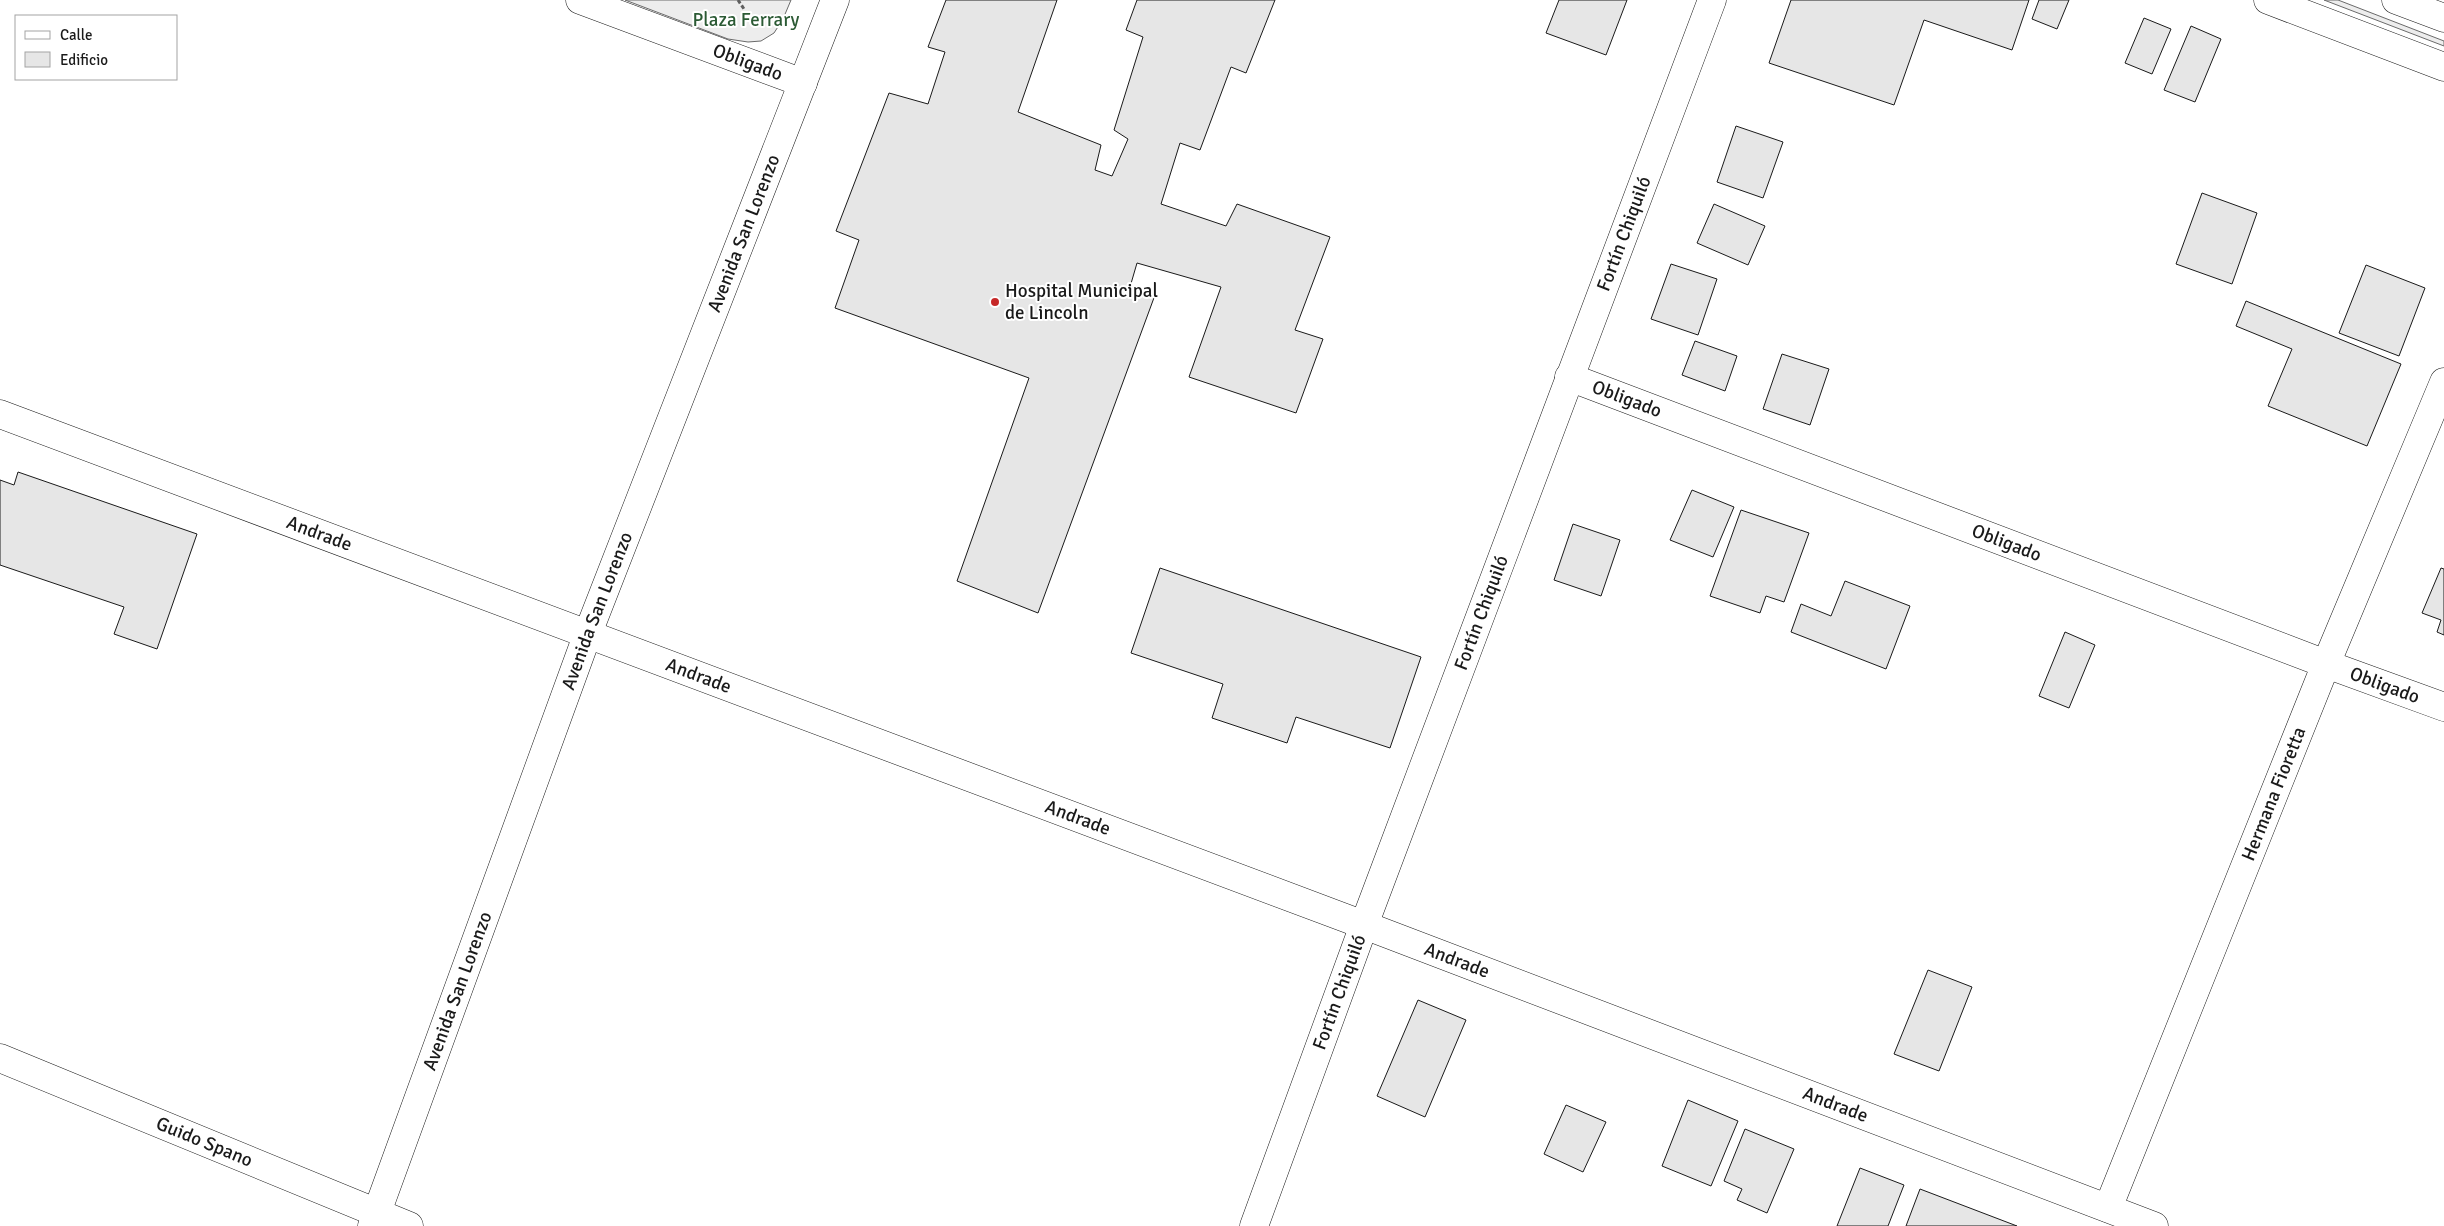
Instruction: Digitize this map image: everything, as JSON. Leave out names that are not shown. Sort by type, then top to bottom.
[{"type":"street","name":"Obligado","points":[[580,0],[803,83]]},
{"type":"street","name":"Avenida San Lorenzo","points":[[374,1220],[588,633],[836,0]]},
{"type":"street","name":"Fortín Chiquiló","points":[[1254,1226],[1364,924],[1712,0]]},
{"type":"street","points":[[2268,0],[2444,66]]},
{"type":"street","points":[[2396,0],[2444,18]]},
{"type":"street","name":"Obligado","points":[[1569,377],[2326,664],[2444,706]]},
{"type":"street","name":"Hermana Fioretta","points":[[2108,1208],[2326,664],[2444,382]]},
{"type":"street","name":"Andrade","points":[[0,414],[1364,924],[2154,1226]]},
{"type":"street","name":"Guido Spano","points":[[0,1058],[374,1220],[409,1226]]},
{"type":"path","points":[[738,0],[744,9]]},
{"type":"shaded area","name":"Plaza Ferrary","points":[[625,0],[791,0],[783,19],[774,33],[761,41],[748,42],[728,39]]},
{"type":"shaded area","points":[[2324,0],[2338,0],[2444,41],[2444,46]]},
{"type":"building","name":"Hospital Municipal de Lincoln","points":[[946,0],[1057,0],[1018,112],[1101,145],[1095,170],[1112,176],[1128,139],[1114,130],[1143,37],[1126,30],[1137,0],[1275,0],[1246,73],[1231,67],[1200,150],[1180,143],[1161,204],[1226,226],[1237,204],[1330,237],[1295,330],[1323,339],[1296,413],[1189,377],[1221,287],[1137,263],[1130,287],[1155,295],[1038,613],[957,581],[1029,378],[835,308],[859,240],[836,231],[889,93],[928,104],[945,52],[928,47]]},
{"type":"building","points":[[1559,0],[1627,0],[1606,55],[1546,33]]},
{"type":"building","points":[[1791,0],[2029,0],[2012,50],[1924,20],[1894,105],[1769,63]]},
{"type":"building","points":[[2039,0],[2069,0],[2057,29],[2032,19]]},
{"type":"building","points":[[2144,18],[2171,29],[2152,74],[2125,63]]},
{"type":"building","points":[[2191,26],[2221,39],[2195,102],[2164,90]]},
{"type":"building","points":[[1736,126],[1783,142],[1763,198],[1717,182]]},
{"type":"building","points":[[2202,193],[2257,213],[2232,284],[2176,264]]},
{"type":"building","points":[[1714,204],[1765,226],[1748,265],[1697,243]]},
{"type":"building","points":[[1671,264],[1717,279],[1698,335],[1651,319]]},
{"type":"building","points":[[2366,265],[2425,288],[2399,356],[2339,333]]},
{"type":"building","points":[[2246,301],[2401,364],[2367,446],[2268,406],[2292,349],[2236,326]]},
{"type":"building","points":[[1695,341],[1737,356],[1725,391],[1682,375]]},
{"type":"building","points":[[1782,354],[1829,369],[1810,425],[1763,409]]},
{"type":"building","points":[[18,472],[197,534],[157,649],[114,634],[124,607],[0,565],[0,480],[14,485]]},
{"type":"building","points":[[1692,490],[1734,507],[1713,557],[1670,540]]},
{"type":"building","points":[[1741,510],[1809,533],[1784,602],[1766,596],[1760,613],[1710,596]]},
{"type":"building","points":[[1573,524],[1620,540],[1601,596],[1554,580]]},
{"type":"building","points":[[1160,568],[1421,657],[1390,748],[1296,717],[1287,743],[1212,718],[1223,684],[1131,653]]},
{"type":"building","points":[[2441,568],[2444,569],[2444,635],[2437,632],[2441,620],[2422,613]]},
{"type":"building","points":[[1845,581],[1910,606],[1886,669],[1791,632],[1801,604],[1831,616]]},
{"type":"building","points":[[2065,632],[2095,645],[2069,708],[2039,696]]},
{"type":"building","points":[[1928,970],[1972,987],[1939,1071],[1894,1054]]},
{"type":"building","points":[[1418,1000],[1466,1020],[1425,1117],[1377,1096]]},
{"type":"building","points":[[1688,1100],[1738,1121],[1711,1186],[1662,1166]]},
{"type":"building","points":[[1566,1105],[1606,1122],[1583,1172],[1544,1154]]},
{"type":"building","points":[[1745,1129],[1794,1149],[1767,1213],[1737,1200],[1742,1189],[1724,1181]]},
{"type":"building","points":[[1860,1168],[1904,1185],[1888,1226],[1837,1226]]},
{"type":"building","points":[[1920,1189],[2017,1226],[1906,1226]]},
{"type":"place","name":"Hospital Municipal de Lincoln","points":[[995,302]]}]
